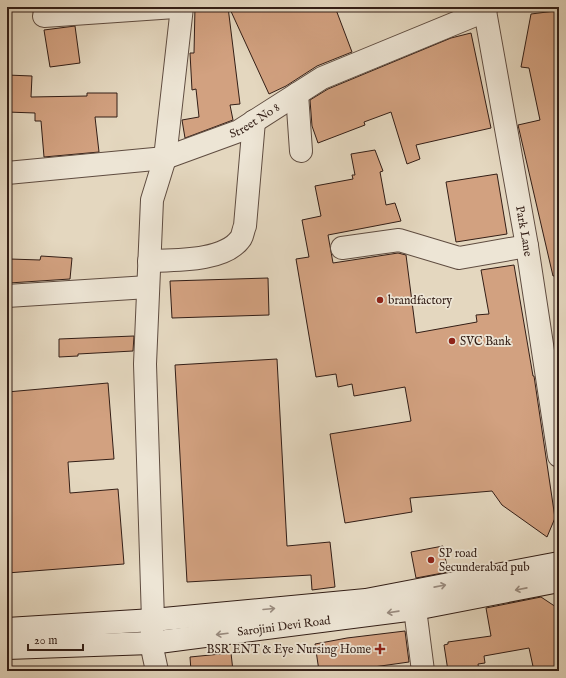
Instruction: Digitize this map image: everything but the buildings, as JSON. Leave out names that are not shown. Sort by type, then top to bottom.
[{"type":"street","points":[[44,16],[175,7]]},
{"type":"street","points":[[157,671],[151,643],[153,620],[145,364],[152,200],[166,158],[182,7]]},
{"type":"street","name":"Street No 8","points":[[7,173],[166,158],[239,131],[322,78],[486,9]]},
{"type":"street","name":"Park Lane","points":[[486,9],[527,246],[559,456]]},
{"type":"street","points":[[297,94],[302,151]]},
{"type":"street","points":[[149,261],[186,259],[218,254],[230,248],[241,238],[244,226],[254,121]]},
{"type":"street","points":[[342,248],[399,240],[459,258],[527,246]]},
{"type":"street","points":[[7,296],[148,288]]},
{"type":"street","name":"Sarojini Devi Road","points":[[7,629],[153,620],[366,600],[559,563]]},
{"type":"street","name":"Sarojini Devi Road","points":[[7,648],[151,643],[415,609],[559,582]]},
{"type":"street","points":[[415,609],[423,671]]},
{"type":"place","name":"brandfactory","points":[[380,300]]},
{"type":"place","name":"SVC Bank","points":[[452,341]]},
{"type":"place","name":"SP road Secunderabad pub","points":[[431,560]]},
{"type":"place","name":"BSR ENT & Eye Nursing Home","points":[[380,649]]}]
